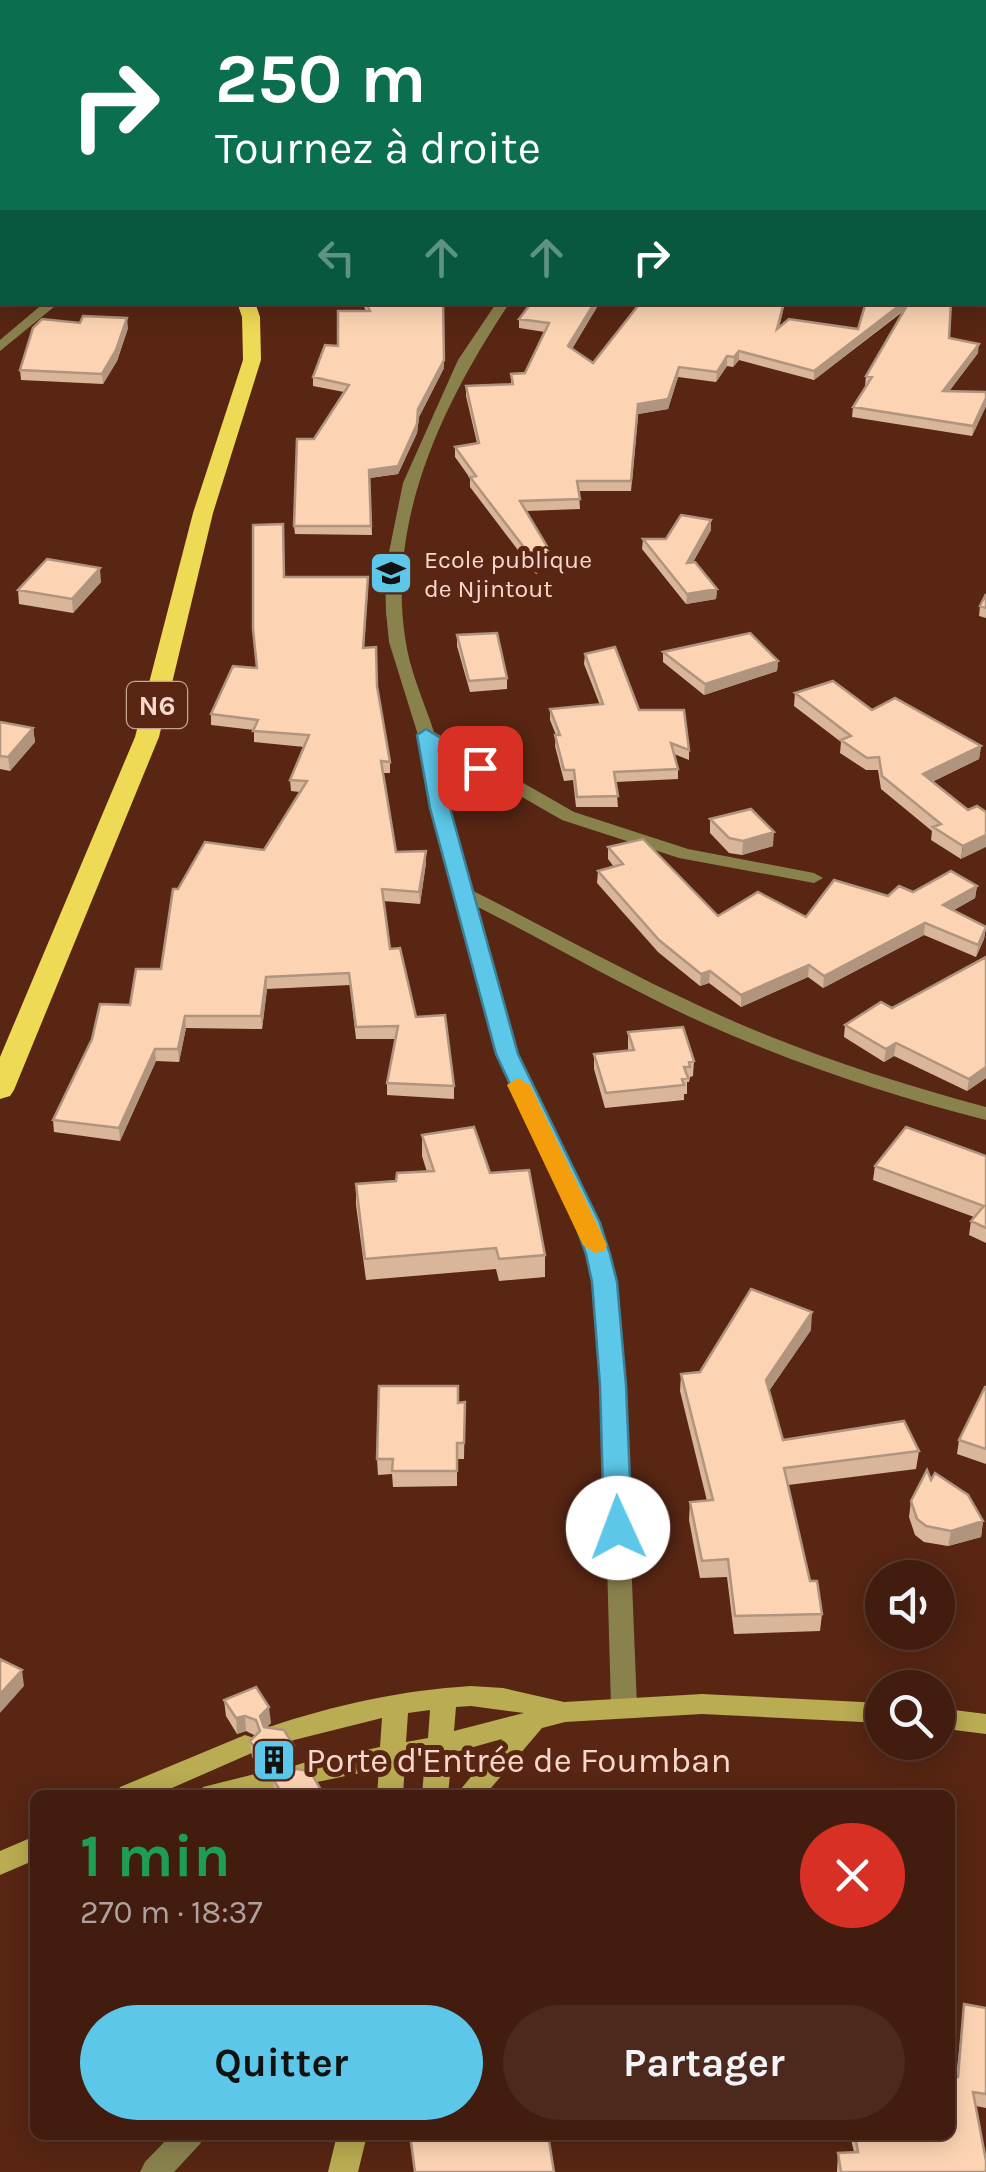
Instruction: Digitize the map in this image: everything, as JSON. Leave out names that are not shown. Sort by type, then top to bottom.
[{"type":"highway","name":"N6","points":[[0,1090],[146,738],[203,513],[252,360],[252,317],[247,305]]},
{"type":"main road","points":[[278,1734],[396,1708],[492,1696],[564,1712]]},
{"type":"main road","points":[[436,1790],[444,1700]]},
{"type":"main road","points":[[303,1774],[442,1745],[564,1712],[624,1706],[819,1707],[865,1711]]},
{"type":"main road","points":[[391,1790],[396,1708]]},
{"type":"main road","points":[[955,1720],[986,1724]]},
{"type":"main road","points":[[473,1790],[533,1721]]},
{"type":"main road","points":[[142,1790],[245,1745]]},
{"type":"main road","points":[[233,1790],[266,1782]]},
{"type":"main road","points":[[0,1864],[30,1849]]},
{"type":"main road","points":[[343,2172],[351,2140]]},
{"type":"street","points":[[0,347],[50,305]]},
{"type":"street","points":[[502,305],[465,360],[410,483],[393,572],[397,642],[426,735],[440,808],[516,1081],[588,1223],[605,1282],[613,1385],[624,1706]]},
{"type":"street","points":[[426,735],[568,816],[685,854],[814,878]]},
{"type":"street","points":[[462,892],[732,1029],[876,1083],[986,1114]]},
{"type":"street","points":[[155,2172],[185,2140]]},
{"type":"building","points":[[367,305],[443,305],[444,360],[418,409],[417,424],[398,466],[369,470],[371,526],[294,526],[297,439],[314,439],[349,385],[313,377],[325,345],[338,346],[338,311],[370,311]]},
{"type":"building","points":[[530,305],[593,305],[568,346],[593,363],[639,305],[783,305],[777,329],[789,319],[858,329],[865,305],[900,305],[814,371],[739,351],[734,357],[727,356],[717,372],[679,367],[668,399],[638,404],[631,481],[577,481],[580,499],[520,501],[551,553],[536,563],[470,477],[476,476],[455,447],[479,443],[466,386],[513,384],[511,374],[525,373],[549,323],[519,319]]},
{"type":"building","points":[[907,305],[951,305],[949,338],[979,344],[943,391],[986,392],[986,398],[973,426],[853,407],[872,377],[866,376]]},
{"type":"building","points":[[83,316],[127,318],[116,350],[102,374],[20,370],[33,328],[42,319],[80,323]]},
{"type":"building","points":[[681,515],[711,520],[687,563],[695,562],[717,589],[687,594],[643,539],[666,539]]},
{"type":"building","points":[[283,524],[284,577],[368,577],[363,648],[376,647],[377,686],[390,762],[381,761],[396,852],[426,851],[419,892],[382,889],[390,949],[400,948],[416,1017],[445,1015],[454,1086],[387,1083],[398,1026],[356,1027],[349,973],[266,977],[261,1016],[185,1016],[178,1049],[155,1049],[119,1128],[53,1120],[92,1039],[100,1004],[130,1005],[136,969],[161,969],[173,889],[178,889],[205,842],[264,850],[307,781],[290,780],[309,735],[253,731],[258,720],[211,714],[233,666],[257,668],[253,525]]},
{"type":"building","points":[[47,559],[100,568],[72,599],[18,590]]},
{"type":"building","points":[[497,633],[507,678],[469,681],[457,635]]},
{"type":"building","points":[[750,633],[778,661],[705,684],[663,652]]},
{"type":"building","points":[[615,647],[639,710],[684,710],[689,750],[671,743],[678,769],[614,772],[618,796],[577,797],[574,770],[564,770],[555,735],[560,735],[550,709],[603,704],[585,654]]},
{"type":"building","points":[[833,681],[872,710],[895,698],[981,746],[923,774],[968,810],[977,806],[986,812],[986,835],[963,846],[933,827],[941,824],[882,776],[879,757],[867,758],[841,740],[851,736],[795,693]]},
{"type":"building","points":[[0,722],[33,728],[8,757],[0,756]]},
{"type":"building","points":[[751,809],[774,832],[743,841],[729,838],[710,819]]},
{"type":"building","points":[[643,839],[718,916],[758,892],[806,917],[834,880],[888,896],[899,886],[913,892],[951,871],[977,886],[943,905],[986,927],[978,945],[925,923],[824,976],[809,965],[741,995],[710,971],[701,974],[659,940],[598,871],[623,864],[608,847]]},
{"type":"building","points":[[986,957],[986,1067],[969,1079],[896,1043],[886,1049],[845,1025],[881,1002],[892,1008]]},
{"type":"building","points":[[683,1027],[694,1061],[689,1062],[690,1067],[684,1067],[688,1078],[682,1079],[684,1085],[606,1093],[594,1054],[634,1050],[628,1032]]},
{"type":"building","points":[[474,1127],[490,1173],[529,1170],[545,1255],[499,1259],[496,1248],[365,1259],[356,1184],[396,1181],[397,1173],[434,1171],[422,1135]]},
{"type":"building","points":[[906,1127],[986,1156],[986,1228],[971,1221],[984,1206],[875,1166]]},
{"type":"building","points":[[751,1289],[812,1312],[766,1380],[783,1440],[904,1421],[919,1451],[784,1468],[810,1581],[817,1581],[822,1614],[735,1616],[728,1559],[702,1561],[690,1502],[713,1500],[681,1374],[700,1372]]},
{"type":"building","points":[[379,1386],[458,1386],[458,1403],[465,1402],[464,1443],[457,1443],[457,1471],[392,1471],[393,1459],[377,1459]]},
{"type":"building","points":[[986,1387],[986,1449],[959,1440]]},
{"type":"building","points":[[927,1470],[931,1480],[935,1473],[968,1495],[983,1521],[951,1531],[926,1526],[917,1519],[911,1501]]},
{"type":"building","points":[[0,1659],[22,1670],[0,1694]]},
{"type":"building","points":[[256,1687],[269,1707],[260,1716],[264,1727],[284,1730],[294,1746],[286,1757],[290,1768],[310,1771],[321,1790],[280,1790],[273,1779],[282,1768],[278,1757],[258,1753],[250,1741],[260,1731],[256,1720],[236,1718],[224,1700]]},
{"type":"building","points":[[964,2004],[986,2008],[986,2094],[973,2092],[986,2172],[841,2172],[838,2153],[858,2152],[856,2140],[955,2140]]},
{"type":"building","points":[[411,2140],[549,2140],[554,2172],[415,2172]]},
{"type":"slow traffic","points":[[518,1085],[588,1223],[595,1245]]},
{"type":"place","name":"Ecole publique de Njintout","points":[[391,573]]},
{"type":"place","name":"Porte d'Entrée de Foumban","points":[[274,1760]]},
{"type":"route","points":[[480,768],[426,735],[440,808],[507,1054],[516,1081],[588,1223],[605,1282],[618,1528]]}]
